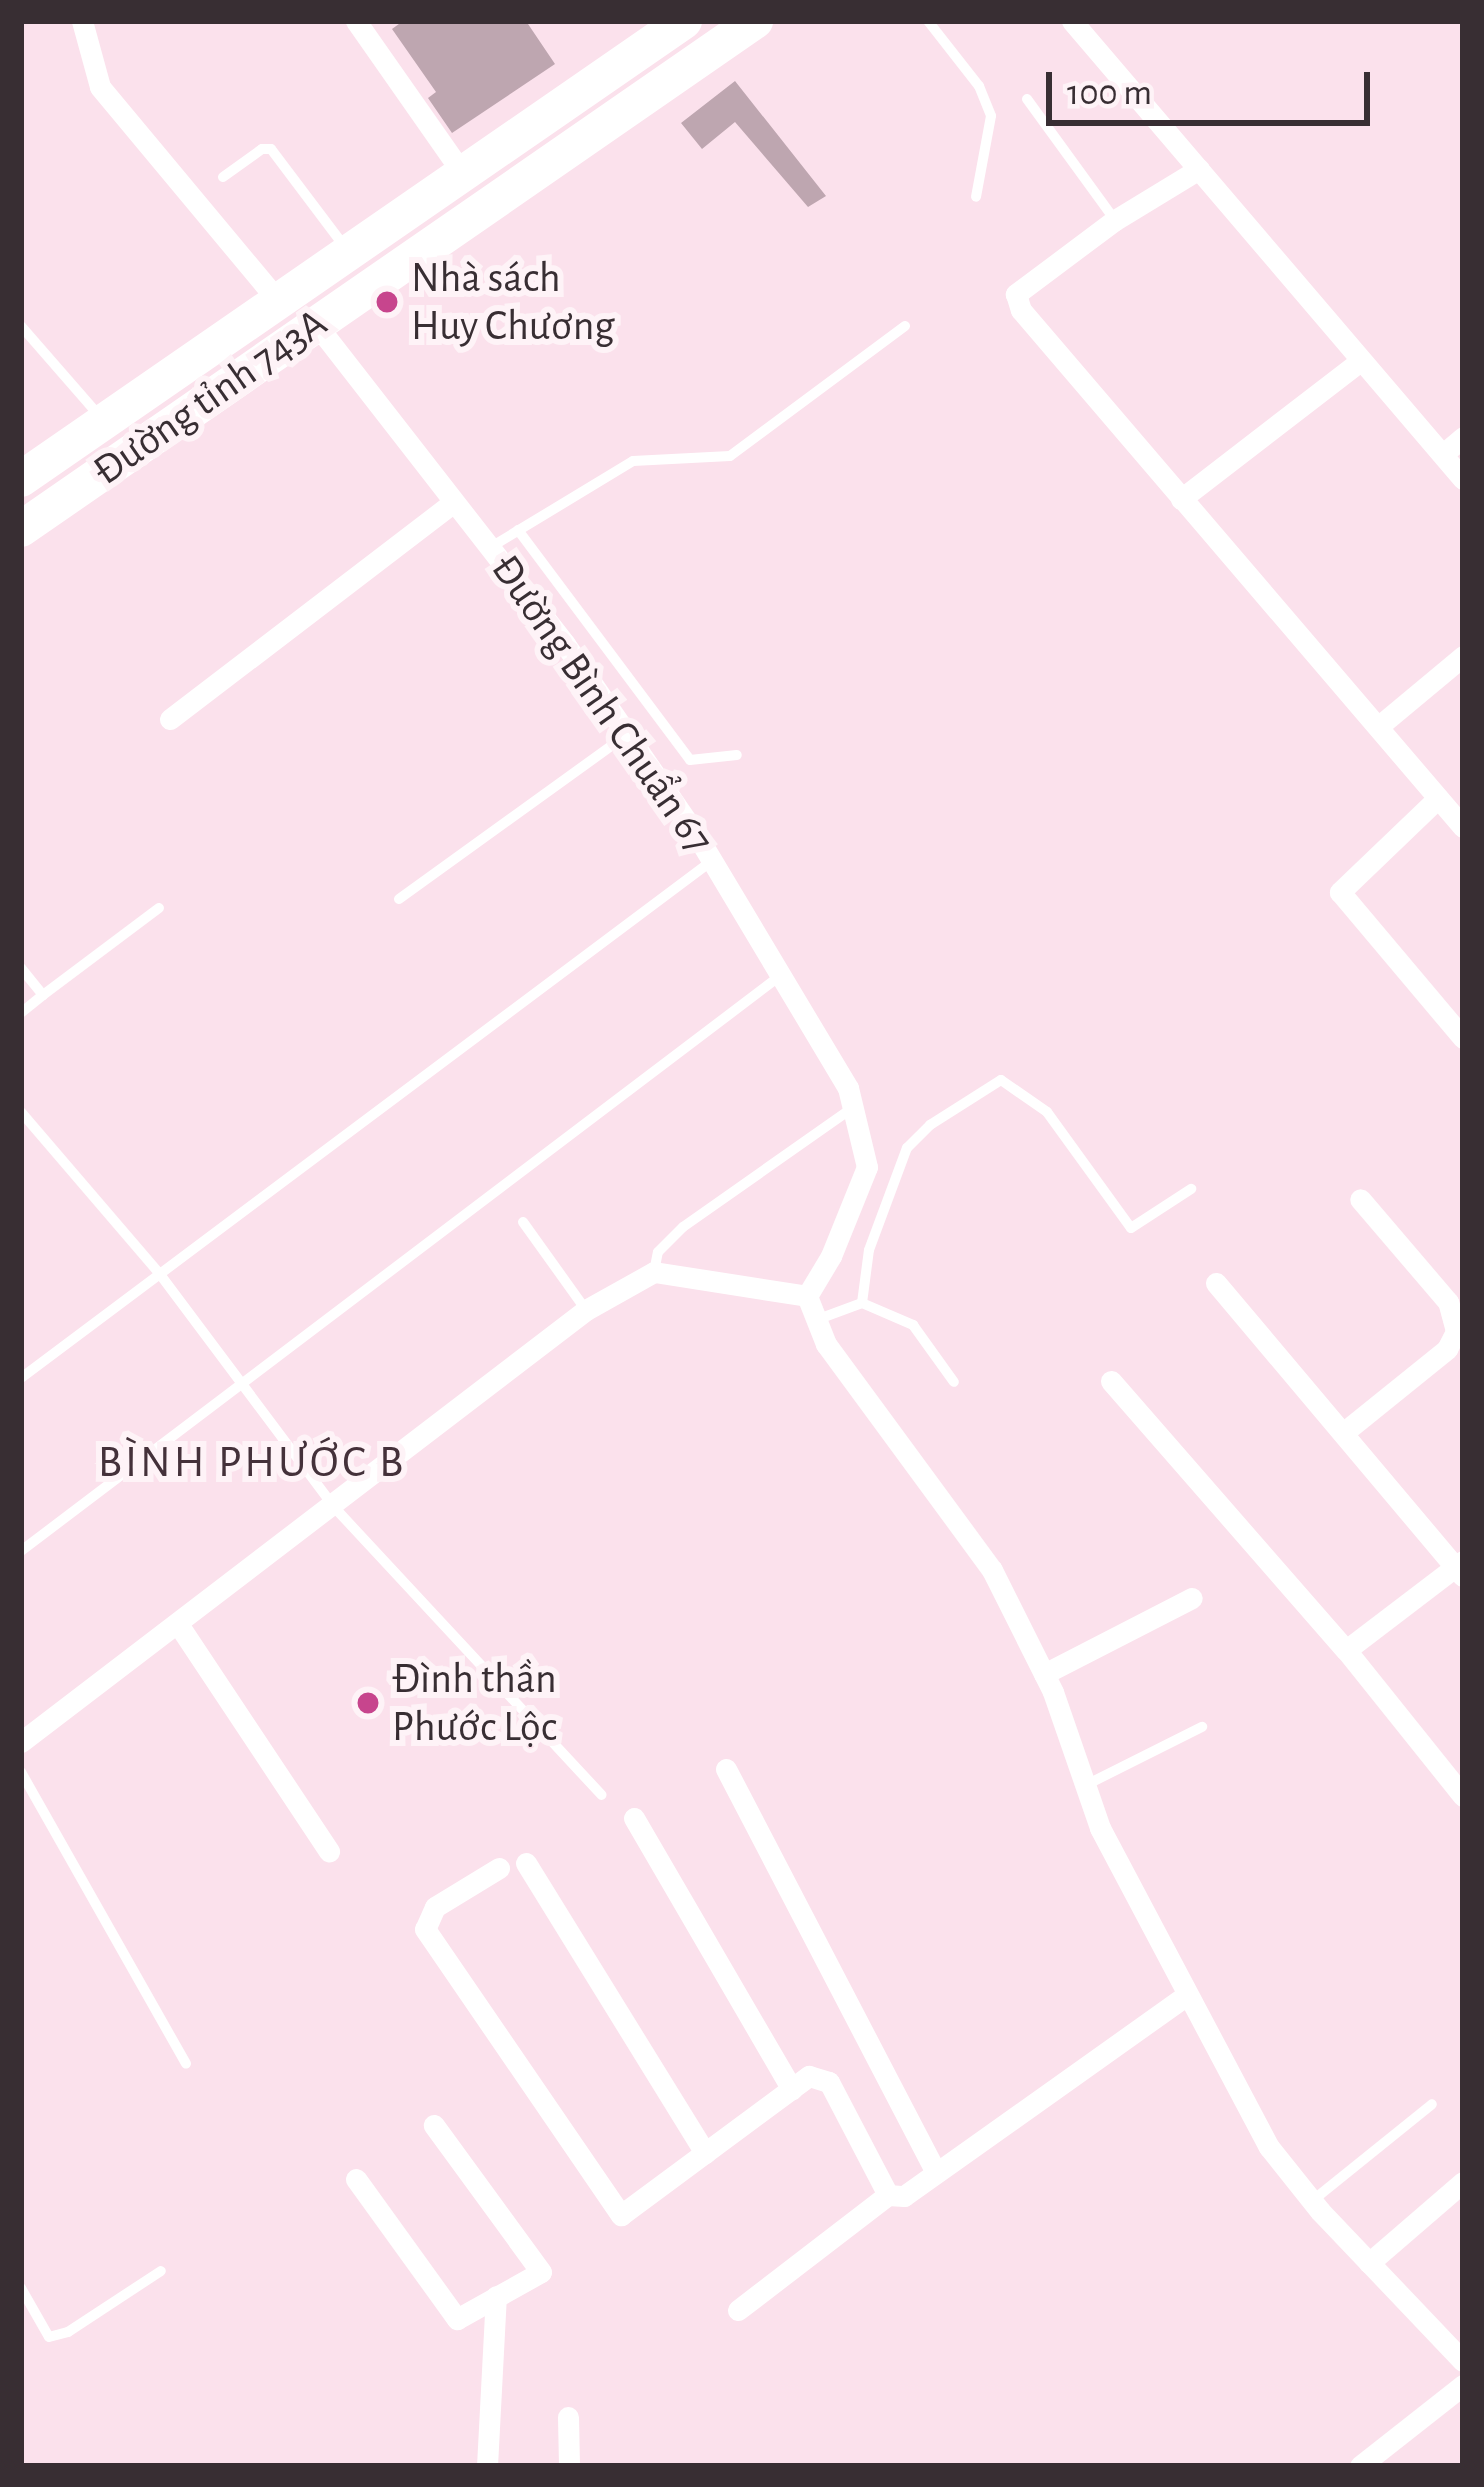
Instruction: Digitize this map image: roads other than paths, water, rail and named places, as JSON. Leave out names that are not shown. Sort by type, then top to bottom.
[{"type":"main road","name":"Đường tỉnh 743A","points":[[21,478],[684,21]]},
{"type":"main road","name":"Đường tỉnh 743A","points":[[21,529],[755,21]]},
{"type":"street","points":[[82,21],[100,87],[278,301]]},
{"type":"street","points":[[1072,21],[1463,479]]},
{"type":"street","points":[[366,24],[463,174]]},
{"type":"street","points":[[1199,169],[1115,220],[1016,294],[1022,310],[1463,827]]},
{"type":"street","name":"Đường Bình Chuẩn 67","points":[[316,324],[565,644],[712,860],[855,1107],[866,1167],[839,1239],[807,1296]]},
{"type":"street","points":[[1181,499],[1359,362]]},
{"type":"street","points":[[1443,454],[1463,436]]},
{"type":"street","points":[[170,719],[454,502]]},
{"type":"street","points":[[1379,726],[1463,656]]},
{"type":"street","points":[[1438,798],[1340,892],[1463,1038]]},
{"type":"street","points":[[1343,1433],[1448,1349],[1456,1331],[1448,1302],[1360,1199]]},
{"type":"street","points":[[21,1742],[586,1310],[653,1271],[793,1298],[807,1296],[826,1344],[992,1570],[1044,1674],[1100,1828],[1268,2147],[1312,2201],[1463,2361]]},
{"type":"street","points":[[1216,1283],[1460,1568],[1346,1650]]},
{"type":"street","points":[[1111,1381],[1346,1650],[1463,1796]]},
{"type":"street","points":[[1044,1674],[1192,1598]]},
{"type":"street","points":[[178,1624],[328,1851]]},
{"type":"street","points":[[726,1768],[936,2174]]},
{"type":"street","points":[[634,1818],[792,2089]]},
{"type":"street","points":[[526,1863],[705,2153]]},
{"type":"street","points":[[499,1868],[435,1907],[424,1929],[621,2216],[809,2076],[829,2082],[888,2195]]},
{"type":"street","points":[[738,2310],[888,2195],[904,2196],[1185,1996]]},
{"type":"street","points":[[356,2179],[457,2319],[541,2272],[434,2125]]},
{"type":"street","points":[[1369,2263],[1463,2182]]},
{"type":"street","points":[[488,2466],[496,2296]]},
{"type":"street","points":[[1360,2466],[1463,2385]]},
{"type":"street","points":[[568,2417],[569,2466]]},
{"type":"lane","points":[[928,21],[979,86],[991,116],[976,197]]},
{"type":"lane","points":[[1027,99],[1115,220]]},
{"type":"lane","points":[[223,177],[262,149],[271,149],[349,252]]},
{"type":"lane","points":[[21,326],[105,421]]},
{"type":"lane","points":[[491,547],[634,461],[730,457],[904,326]]},
{"type":"lane","points":[[518,530],[689,760],[737,755]]},
{"type":"lane","points":[[400,899],[625,736]]},
{"type":"lane","points":[[21,1378],[712,860]]},
{"type":"lane","points":[[21,1013],[159,908]]},
{"type":"lane","points":[[21,968],[43,995]]},
{"type":"lane","points":[[21,1551],[782,974]]},
{"type":"lane","points":[[862,1303],[869,1250],[907,1148],[930,1125],[1001,1080],[1047,1112],[1131,1228],[1191,1189]]},
{"type":"lane","points":[[653,1271],[658,1252],[683,1227],[855,1107]]},
{"type":"lane","points":[[21,1112],[159,1273],[334,1507],[602,1795]]},
{"type":"lane","points":[[523,1222],[586,1310]]},
{"type":"lane","points":[[816,1320],[862,1303],[913,1325],[954,1382]]},
{"type":"lane","points":[[1086,1785],[1202,1727]]},
{"type":"lane","points":[[21,1772],[186,2064]]},
{"type":"lane","points":[[1312,2201],[1432,2104]]},
{"type":"lane","points":[[21,2288],[50,2337],[68,2332],[161,2271]]},
{"type":"place","name":"Nhà sách Huy Chương","points":[[387,302]]},
{"type":"place","name":"Đình thần Phước Lộc","points":[[368,1703]]},
{"type":"district","name":"BÌNH PHƯỚC B","points":[[252,1463]]}]
